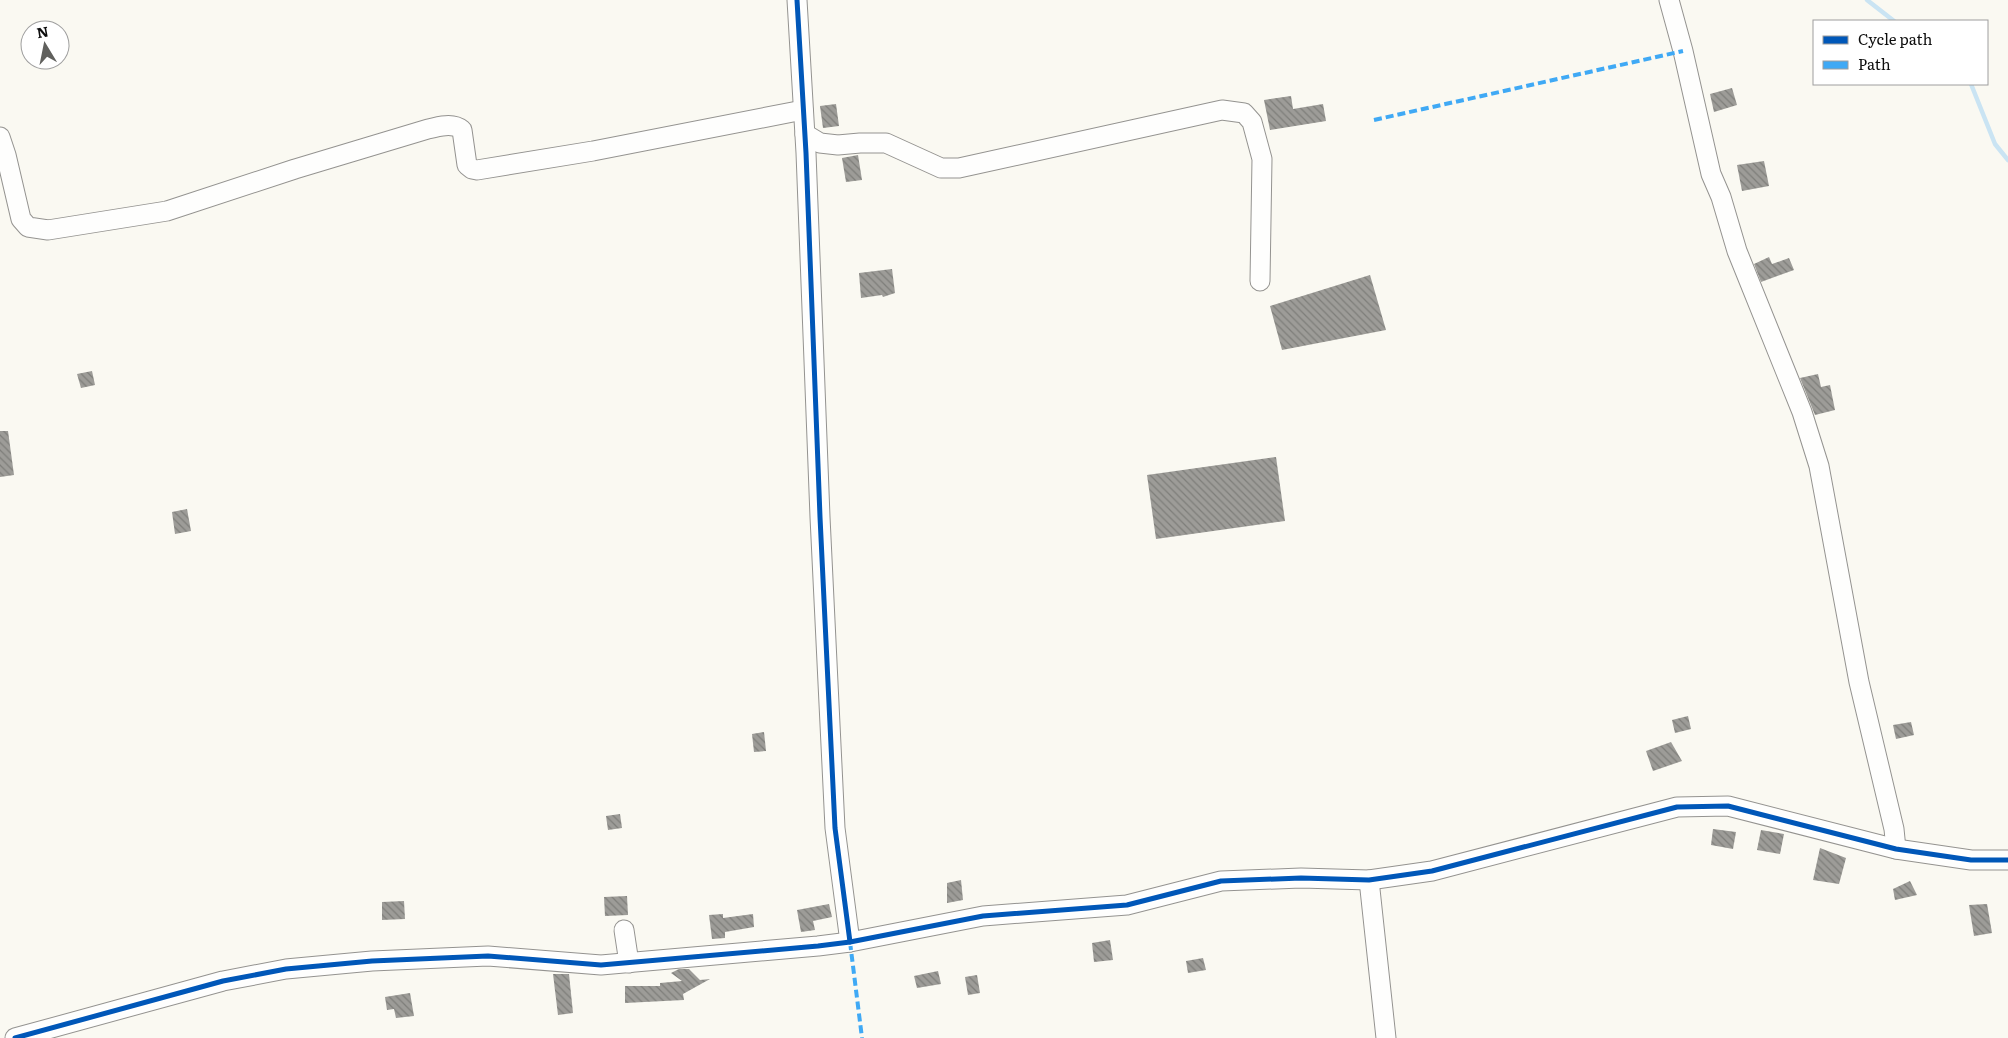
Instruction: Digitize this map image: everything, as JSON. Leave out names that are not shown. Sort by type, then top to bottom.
[{"type":"street","points":[[796,0],[805,134],[820,516],[835,828],[850,942]]},
{"type":"street","points":[[1669,0],[1683,51],[1711,174],[1721,197],[1737,251],[1802,412],[1819,466],[1859,682],[1894,829],[1896,849]]},
{"type":"street","points":[[0,137],[21,219],[28,227],[48,230],[166,211],[295,169],[428,129],[448,125],[457,126],[462,130],[467,165],[477,170],[593,151],[803,110]]},
{"type":"street","points":[[805,134],[820,143],[838,145],[886,143],[941,168],[959,168],[1222,110],[1244,113],[1252,122],[1262,159],[1260,281]]},
{"type":"street","points":[[15,1038],[39,1035],[223,981],[286,969],[372,961],[488,956],[601,965],[850,942],[983,916],[1127,905],[1220,881],[1301,878],[1369,880],[1432,871],[1677,807],[1728,806],[1896,849],[1971,860],[2008,860]]},
{"type":"street","points":[[1369,880],[1386,1038]]},
{"type":"street","points":[[624,930],[629,962]]},
{"type":"building","points":[[1732,88],[1737,105],[1714,112],[1710,94]]},
{"type":"building","points":[[1291,96],[1293,109],[1323,104],[1326,121],[1270,130],[1264,100]]},
{"type":"building","points":[[836,104],[839,126],[823,128],[820,106]]},
{"type":"building","points":[[858,155],[862,180],[846,182],[842,158]]},
{"type":"building","points":[[1764,161],[1769,186],[1742,191],[1737,165]]},
{"type":"building","points":[[1769,257],[1772,264],[1789,258],[1794,270],[1761,282],[1754,264]]},
{"type":"building","points":[[892,269],[895,293],[883,297],[882,295],[861,298],[859,273]]},
{"type":"building","points":[[1370,275],[1386,330],[1282,350],[1270,306]]},
{"type":"building","points":[[92,371],[95,385],[81,388],[77,374]]},
{"type":"building","points":[[1818,374],[1821,387],[1830,385],[1835,410],[1815,415],[1800,378]]},
{"type":"building","points":[[0,431],[8,431],[14,475],[0,477]]},
{"type":"building","points":[[1276,457],[1285,521],[1156,539],[1147,475]]},
{"type":"building","points":[[187,509],[191,531],[175,534],[172,512]]},
{"type":"building","points":[[1688,716],[1691,729],[1675,733],[1672,720]]},
{"type":"building","points":[[1911,722],[1914,735],[1896,739],[1893,725]]},
{"type":"building","points":[[764,732],[766,751],[754,752],[752,734]]},
{"type":"building","points":[[1671,742],[1682,761],[1653,771],[1646,751]]},
{"type":"building","points":[[620,814],[622,828],[608,830],[606,816]]},
{"type":"building","points":[[1713,829],[1736,832],[1733,849],[1711,845]]},
{"type":"building","points":[[1761,830],[1784,834],[1780,854],[1757,850]]},
{"type":"building","points":[[1820,848],[1846,858],[1839,884],[1813,880]]},
{"type":"building","points":[[961,880],[963,900],[947,903],[947,883]]},
{"type":"building","points":[[1910,881],[1917,895],[1895,900],[1893,889]]},
{"type":"building","points":[[627,896],[628,915],[605,916],[604,897]]},
{"type":"building","points":[[404,901],[405,919],[382,920],[382,902]]},
{"type":"building","points":[[829,904],[832,917],[813,921],[815,930],[801,932],[797,910]]},
{"type":"building","points":[[1987,904],[1992,933],[1974,936],[1969,905]]},
{"type":"building","points":[[723,914],[723,918],[753,914],[754,927],[725,932],[725,938],[712,939],[709,915]]},
{"type":"building","points":[[1110,940],[1113,960],[1094,962],[1092,943]]},
{"type":"building","points":[[1203,958],[1206,970],[1188,973],[1186,961]]},
{"type":"building","points":[[679,969],[689,969],[700,980],[710,979],[683,994],[684,1000],[625,1003],[625,986],[660,986],[660,983],[682,981],[671,973]]},
{"type":"building","points":[[938,971],[941,984],[917,988],[914,976]]},
{"type":"building","points":[[553,974],[569,974],[573,1013],[558,1015]]},
{"type":"building","points":[[977,975],[980,993],[968,995],[965,977]]},
{"type":"building","points":[[410,993],[414,1016],[396,1018],[394,1009],[387,1010],[385,997]]},
{"type":"waterway","points":[[1867,0],[1893,20]]},
{"type":"waterway","points":[[1971,85],[1995,144],[2008,160]]},
{"type":"marked path","points":[[1374,120],[1683,51]]},
{"type":"marked path","points":[[850,942],[862,1038]]},
{"type":"cycle path","points":[[797,0],[806,153],[820,517],[835,828],[850,942]]},
{"type":"cycle path","points":[[15,1038],[223,981],[286,969],[372,961],[488,956],[601,965],[818,946],[850,942],[983,916],[1127,905],[1221,881],[1301,878],[1369,880],[1432,871],[1677,807],[1728,806],[1896,849],[1971,860],[2008,860]]}]
